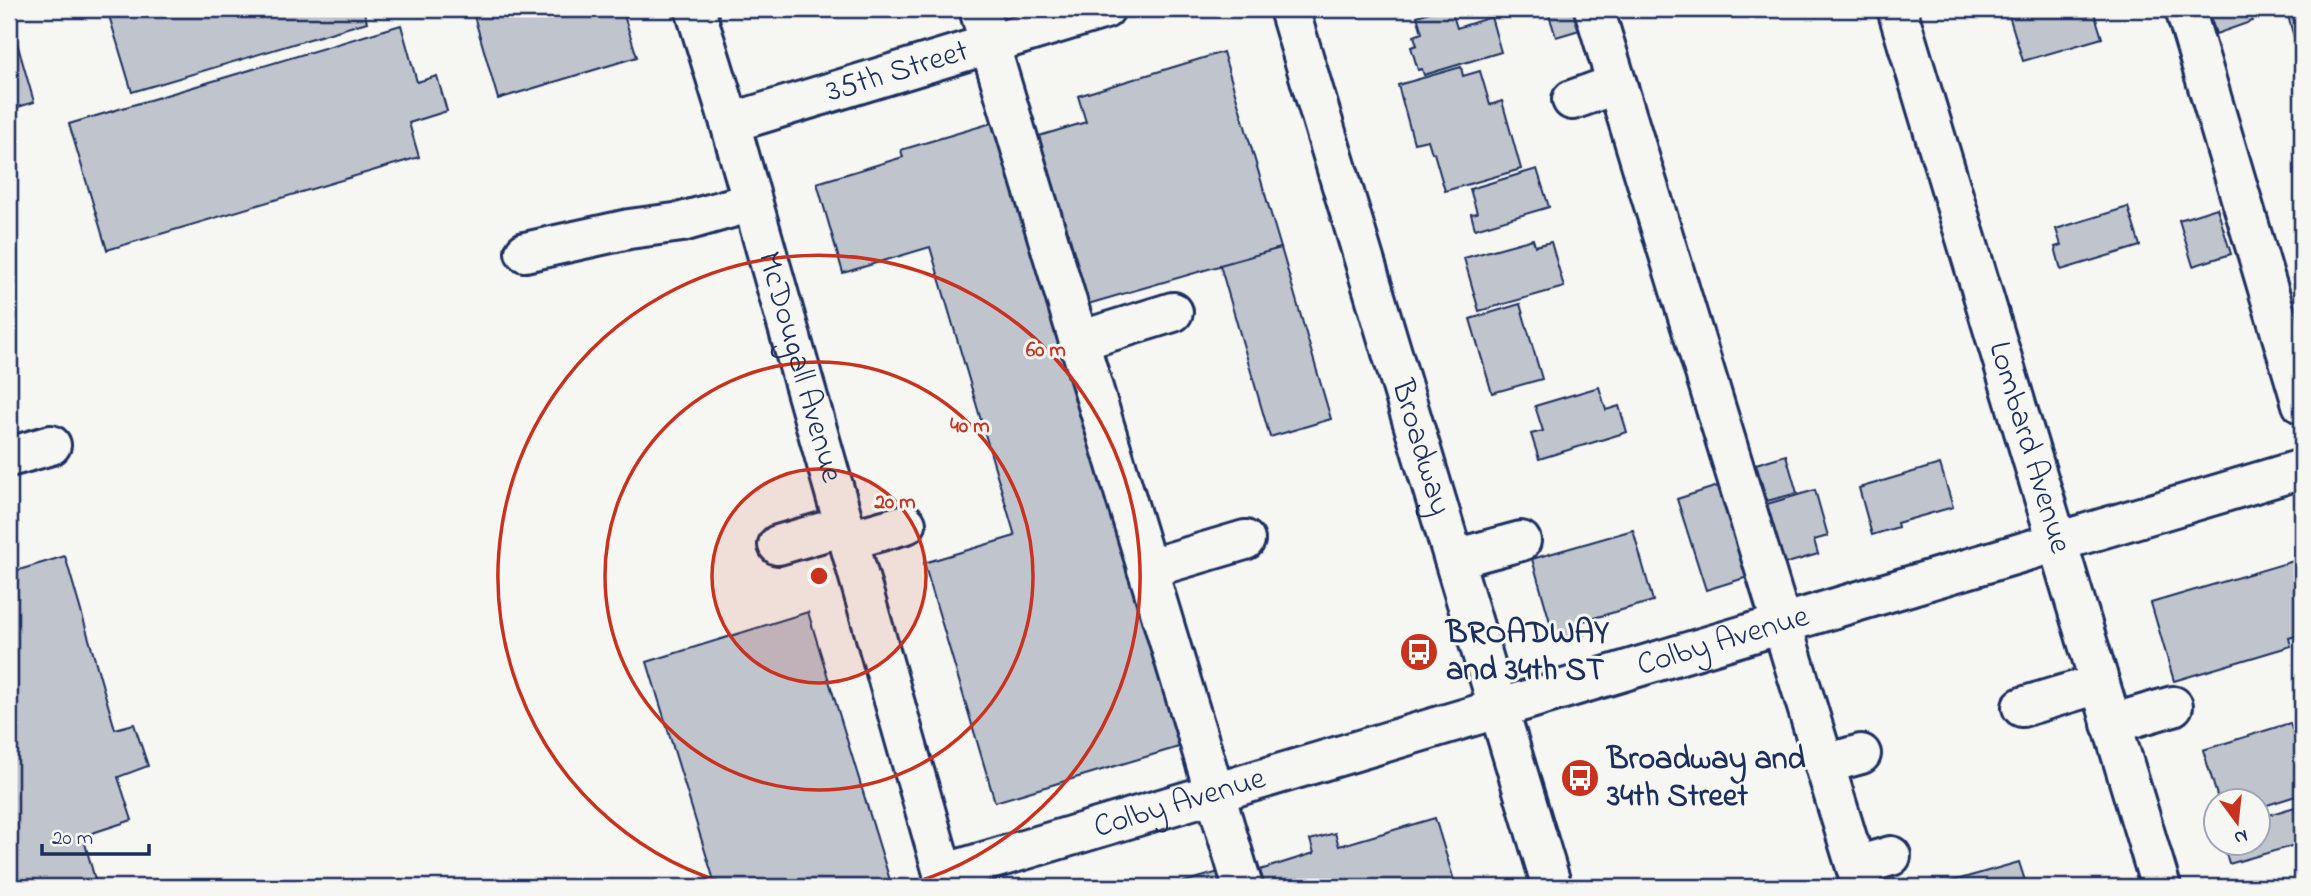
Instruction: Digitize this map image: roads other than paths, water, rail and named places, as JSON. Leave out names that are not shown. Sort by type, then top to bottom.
[{"type":"street","name":"McDougall Avenue","points":[[695,9],[730,123],[945,881]]},
{"type":"street","name":"35th Street","points":[[730,123],[984,26],[1105,9]]},
{"type":"street","name":"Broadway","points":[[1289,9],[1552,887]]},
{"type":"street","points":[[1594,9],[1696,374],[1783,624],[1843,759],[1870,870]]},
{"type":"street","name":"Lombard Avenue","points":[[1897,9],[2161,887]]},
{"type":"street","points":[[2185,9],[2302,404]]},
{"type":"street","points":[[984,26],[1242,887]]},
{"type":"street","points":[[1572,100],[1617,85]]},
{"type":"street","points":[[525,252],[629,229],[682,222],[752,202]]},
{"type":"street","points":[[1079,341],[1173,312]]},
{"type":"street","points":[[9,457],[51,444]]},
{"type":"street","name":"Colby Avenue","points":[[945,881],[1214,793],[2302,469]]},
{"type":"street","points":[[778,545],[906,524]]},
{"type":"street","points":[[1147,569],[1245,540]]},
{"type":"street","points":[[1454,559],[1521,541]]},
{"type":"street","points":[[2022,708],[2099,684]]},
{"type":"street","points":[[2111,723],[2173,706]]},
{"type":"place","name":"BROADWAY and 34th ST","points":[[1419,652]]},
{"type":"place","name":"Broadway and 34th Street","points":[[1580,778]]}]
